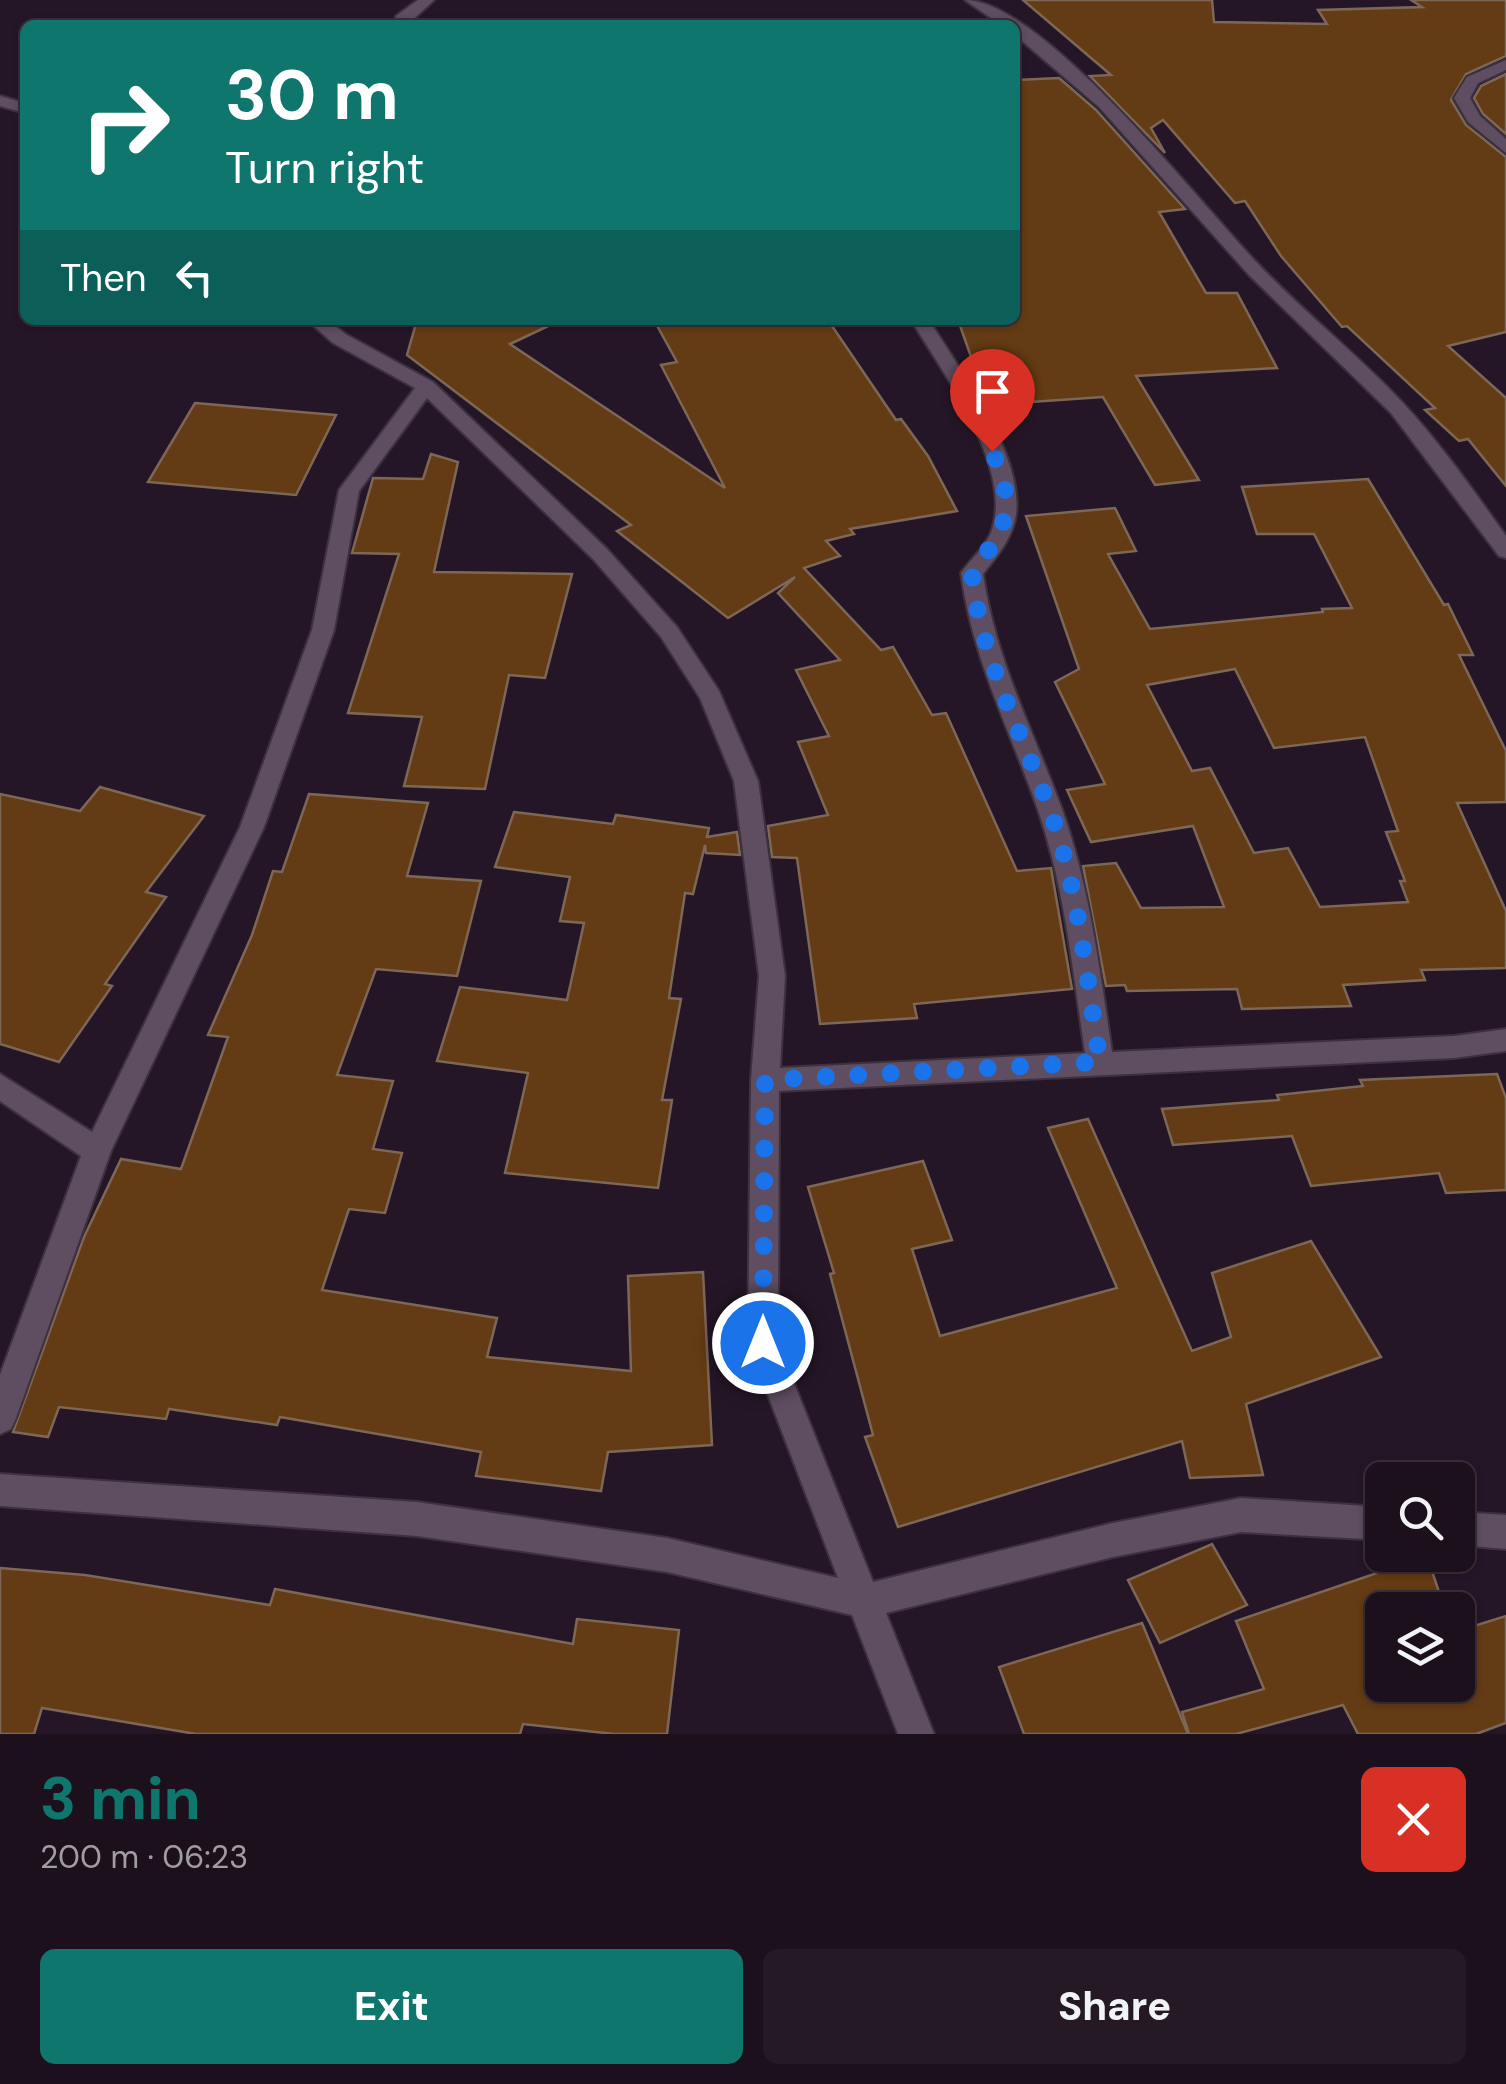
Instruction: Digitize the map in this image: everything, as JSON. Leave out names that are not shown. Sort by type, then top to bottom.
[{"type":"street","points":[[401,20],[427,0]]},
{"type":"street","points":[[972,0],[1004,20]]},
{"type":"street","points":[[1020,31],[1044,46],[1082,82],[1187,191],[1238,254],[1382,392],[1450,470],[1506,551]]},
{"type":"street","points":[[1506,64],[1472,80],[1462,98],[1474,119],[1506,148]]},
{"type":"street","points":[[322,325],[340,339],[426,386],[600,554],[669,632],[712,697],[746,781],[772,976],[765,1080],[763,1343],[916,1734]]},
{"type":"street","points":[[923,325],[985,432],[1008,502],[1002,533],[972,573],[974,603],[992,665],[1056,832],[1075,902],[1100,1062]]},
{"type":"street","points":[[0,1418],[98,1150],[252,827],[322,630],[349,490],[426,386]]},
{"type":"street","points":[[765,1080],[1454,1047],[1506,1040]]},
{"type":"street","points":[[0,1086],[98,1150]]},
{"type":"street","points":[[0,1490],[417,1519],[666,1555],[865,1601],[1113,1540],[1240,1515],[1365,1523]]},
{"type":"street","points":[[1475,1530],[1506,1532]]},
{"type":"building","points":[[1023,0],[1212,0],[1214,22],[1327,24],[1318,10],[1422,7],[1411,0],[1506,0],[1506,56],[1466,74],[1451,100],[1466,125],[1506,157],[1506,332],[1448,346],[1506,398],[1506,486],[1468,439],[1459,441],[1425,410],[1435,408],[1347,326],[1342,327],[1281,256],[1245,201],[1235,203],[1163,120],[1151,128],[1165,153],[1090,76],[1111,75]]},
{"type":"building","points":[[1506,74],[1506,134],[1483,114],[1474,98],[1481,86]]},
{"type":"building","points":[[1059,78],[1096,110],[1185,209],[1159,212],[1206,293],[1237,293],[1277,368],[1136,376],[1199,480],[1155,485],[1103,397],[988,405],[960,325],[1020,325],[1020,80]]},
{"type":"building","points":[[416,325],[550,325],[510,344],[725,488],[661,365],[677,362],[657,325],[831,325],[896,420],[901,419],[928,456],[957,511],[850,529],[854,534],[826,541],[840,556],[804,568],[881,650],[893,647],[932,715],[946,713],[1017,871],[1051,868],[1072,989],[914,1004],[917,1018],[820,1024],[797,858],[772,857],[768,826],[828,815],[798,742],[829,736],[796,670],[840,660],[778,593],[795,577],[728,618],[617,531],[631,525],[407,355]]},
{"type":"building","points":[[195,403],[336,415],[296,495],[148,482]]},
{"type":"building","points":[[431,454],[458,462],[434,572],[572,574],[545,678],[509,675],[485,789],[404,786],[422,717],[348,713],[399,554],[352,553],[373,478],[423,479]]},
{"type":"building","points":[[1368,479],[1444,605],[1448,604],[1473,655],[1459,655],[1506,751],[1506,802],[1457,803],[1506,911],[1506,968],[1421,970],[1425,980],[1343,985],[1351,1006],[1242,1009],[1237,989],[1127,991],[1125,985],[1106,986],[1083,866],[1116,863],[1141,908],[1224,907],[1193,826],[1091,842],[1067,790],[1105,784],[1055,682],[1079,669],[1026,516],[1115,508],[1136,551],[1108,554],[1150,629],[1352,608],[1314,534],[1257,534],[1242,487]],"holes":[[[1235,669],[1274,748],[1365,737],[1398,831],[1386,832],[1405,881],[1400,881],[1408,902],[1320,907],[1288,848],[1254,853],[1210,768],[1192,771],[1147,685]]]},
{"type":"building","points":[[100,787],[204,816],[146,892],[166,897],[105,984],[112,986],[59,1062],[0,1044],[0,794],[80,811]]},
{"type":"building","points":[[309,794],[428,803],[407,876],[481,881],[457,976],[376,969],[337,1075],[393,1081],[373,1149],[402,1153],[385,1213],[349,1209],[322,1290],[497,1318],[487,1357],[631,1371],[628,1276],[703,1272],[712,1445],[608,1452],[601,1491],[476,1476],[481,1452],[280,1417],[277,1425],[169,1409],[166,1419],[59,1407],[48,1437],[13,1432],[84,1237],[121,1159],[181,1169],[228,1037],[208,1035],[252,935],[273,871],[282,872]]},
{"type":"building","points":[[514,812],[613,824],[616,815],[709,828],[707,837],[737,832],[740,855],[706,853],[705,845],[693,894],[685,893],[669,998],[681,999],[662,1100],[672,1100],[658,1188],[505,1173],[528,1073],[437,1061],[460,987],[567,1000],[584,923],[560,921],[570,877],[495,867]]},
{"type":"building","points":[[1497,1074],[1506,1098],[1506,1190],[1446,1193],[1439,1173],[1311,1186],[1292,1136],[1173,1145],[1162,1109],[1279,1100],[1277,1095],[1363,1086],[1360,1080]]},
{"type":"building","points":[[1088,1119],[1192,1351],[1231,1337],[1212,1273],[1311,1241],[1381,1357],[1246,1404],[1263,1475],[1190,1478],[1182,1441],[898,1527],[865,1437],[873,1435],[830,1274],[834,1273],[808,1187],[923,1161],[952,1240],[912,1249],[940,1336],[1117,1288],[1048,1128]]},
{"type":"building","points":[[1212,1544],[1247,1605],[1160,1643],[1128,1580]]},
{"type":"building","points":[[0,1568],[85,1575],[270,1605],[275,1589],[573,1644],[577,1619],[679,1630],[667,1734],[614,1734],[523,1724],[520,1734],[196,1734],[42,1708],[34,1734],[0,1734]]},
{"type":"building","points":[[1380,1572],[1432,1572],[1439,1592],[1365,1592],[1365,1702],[1475,1702],[1475,1626],[1506,1616],[1506,1723],[1476,1734],[1358,1734],[1343,1705],[1236,1734],[1189,1734],[1182,1712],[1264,1689],[1236,1621]]},
{"type":"building","points":[[1142,1623],[1188,1734],[1024,1734],[999,1667]]},
{"type":"route","points":[[763,1343],[765,1080],[1100,1062],[1075,902],[1052,815],[992,665],[974,603],[972,573],[1002,533],[1008,502],[992,451]]}]
